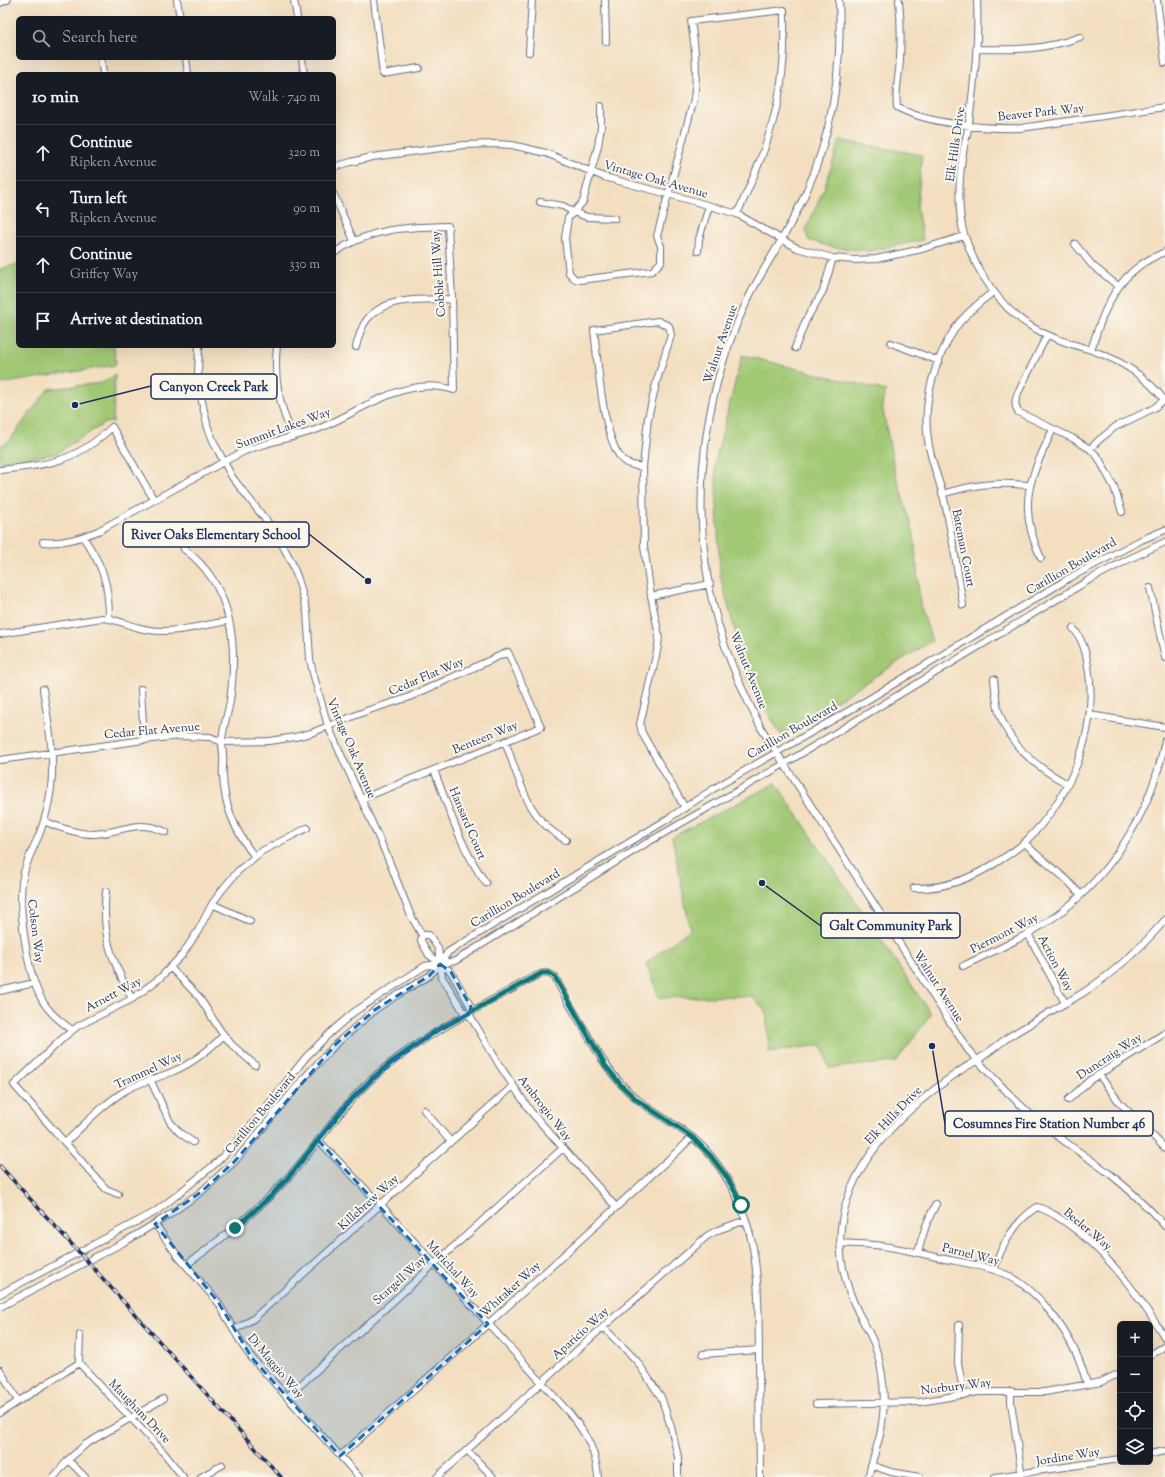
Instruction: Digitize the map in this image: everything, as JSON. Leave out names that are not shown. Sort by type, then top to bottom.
[{"type":"street","points":[[0,3],[7,0]]},
{"type":"street","points":[[177,0],[180,16]]},
{"type":"street","points":[[294,0],[297,16]]},
{"type":"street","points":[[374,0],[383,74],[418,68]]},
{"type":"street","points":[[529,52],[532,0]]},
{"type":"street","points":[[605,0],[606,42]]},
{"type":"street","name":"Walnut Avenue","points":[[839,0],[840,54],[832,111],[825,139],[811,180],[800,206],[760,277],[735,329],[726,352],[713,399],[706,439],[703,470],[703,536],[710,584],[723,639],[734,670],[747,699],[776,752],[968,1050],[996,1081],[1029,1113],[1121,1183],[1165,1226]]},
{"type":"street","name":"Beaver Park Way","points":[[899,0],[901,32],[900,60],[896,95],[897,107],[909,113],[969,126],[1020,128],[1165,108]]},
{"type":"street","name":"Elk Hills Drive","points":[[978,0],[977,49],[969,126],[960,176],[960,202],[964,236],[976,263],[993,292],[1020,318],[1032,327],[1047,335],[1091,350],[1124,365],[1143,378],[1165,400]]},
{"type":"street","points":[[1157,0],[1165,63]]},
{"type":"street","points":[[601,106],[601,127],[598,146],[583,202],[568,218],[565,238],[569,273],[575,279],[580,280],[652,271],[661,262],[661,246],[657,236],[694,98],[696,85],[696,56],[691,21],[784,10],[784,65],[776,111],[759,166],[736,214]]},
{"type":"street","points":[[977,49],[1014,50],[1037,48],[1063,43],[1080,37]]},
{"type":"street","points":[[101,60],[103,72]]},
{"type":"street","points":[[186,60],[188,72]]},
{"type":"street","points":[[302,60],[304,72]]},
{"type":"street","name":"Vintage Oak Avenue","points":[[336,166],[372,157],[464,145],[512,145],[546,153],[604,177],[736,214],[797,248],[833,258],[876,260],[922,249],[964,236]]},
{"type":"street","points":[[336,200],[354,241]]},
{"type":"street","points":[[540,202],[563,206],[573,212],[587,217],[615,218]]},
{"type":"street","points":[[698,251],[699,239],[709,206]]},
{"type":"street","name":"Cobble Hill Way","points":[[336,253],[354,241],[380,232],[397,228],[448,226],[452,299],[454,390]]},
{"type":"street","points":[[1075,244],[1092,265],[1118,286]]},
{"type":"street","points":[[1091,350],[1103,315],[1118,286],[1139,266],[1151,258],[1165,252]]},
{"type":"street","points":[[795,348],[806,320],[823,291],[833,258]]},
{"type":"street","name":"Bateman Court","points":[[963,605],[942,494],[932,460],[928,439],[928,401],[932,378],[956,328],[971,310],[993,292]]},
{"type":"street","points":[[356,348],[359,334],[364,323],[382,306],[400,302],[452,299]]},
{"type":"street","points":[[642,467],[626,463],[616,450],[609,433],[605,418],[594,330],[658,321],[669,326],[671,335],[656,380],[642,467],[644,546],[651,596],[659,636],[640,724],[642,733],[685,808]]},
{"type":"street","points":[[1047,335],[1018,393],[1015,400],[1015,407],[1018,412],[1072,438],[1090,449],[1098,458],[1114,487],[1120,501],[1122,512]]},
{"type":"street","points":[[891,343],[939,361]]},
{"type":"street","name":"Vintage Oak Avenue","points":[[199,348],[198,375],[204,411],[215,445],[223,462],[243,492],[276,533],[291,561],[307,612],[310,659],[328,726],[387,856],[411,916],[422,935],[421,941],[429,955],[440,964]]},
{"type":"street","points":[[277,348],[275,370],[278,394],[281,409],[293,437]]},
{"type":"street","name":"Summit Lakes Way","points":[[43,542],[62,542],[83,537],[98,531],[223,462],[254,447],[293,437],[333,422],[378,399],[424,387],[442,386],[454,390]]},
{"type":"street","points":[[1090,449],[1115,427],[1154,408],[1165,400]]},
{"type":"street","points":[[0,470],[38,466],[64,459],[89,447],[112,427],[154,500]]},
{"type":"street","points":[[1041,558],[1031,535],[1028,518],[1029,485],[1037,463],[1053,429]]},
{"type":"street","points":[[942,494],[980,485],[998,483],[1029,485]]},
{"type":"street","name":"Carillion Boulevard","points":[[0,1307],[128,1240],[184,1205],[234,1162],[266,1126],[304,1078],[336,1044],[376,1009],[429,976],[448,952],[776,752],[869,699],[1072,577],[1141,540],[1165,530]]},
{"type":"street","points":[[83,537],[95,555],[104,576],[109,596],[109,618]]},
{"type":"street","name":"Carillion Boulevard","points":[[0,1294],[155,1212],[178,1195],[215,1164],[240,1139],[306,1057],[331,1032],[354,1012],[395,984],[426,966],[455,961],[645,844],[784,764],[1095,577],[1165,542]]},
{"type":"street","points":[[184,549],[201,563],[214,580],[223,599],[233,647],[233,674],[230,702],[222,742],[223,776],[226,801],[237,829],[255,856]]},
{"type":"street","points":[[651,596],[710,584]]},
{"type":"street","points":[[1150,588],[1165,658]]},
{"type":"street","points":[[0,634],[109,618],[148,630],[160,631],[228,621]]},
{"type":"street","points":[[914,888],[933,888],[967,879],[983,871],[1025,843],[1047,817],[1068,784],[1082,749],[1090,715],[1090,686],[1087,659],[1082,641],[1073,628]]},
{"type":"street","name":"Cedar Flat Way","points":[[328,726],[369,710],[407,698],[508,652]]},
{"type":"street","name":"Benteen Way","points":[[361,799],[541,727],[508,652]]},
{"type":"street","points":[[994,679],[996,699],[1000,716],[1016,744],[1028,758],[1041,768],[1068,784]]},
{"type":"street","name":"Colson Way","points":[[43,689],[53,753],[51,786],[44,821],[26,862],[22,877],[22,915],[30,968],[40,998],[50,1010],[72,1030]]},
{"type":"street","points":[[141,689],[144,740]]},
{"type":"street","points":[[1090,715],[1165,727]]},
{"type":"street","name":"Cedar Flat Avenue","points":[[0,760],[179,736],[210,737],[222,742],[283,739],[311,733],[328,726]]},
{"type":"street","name":"Piermont Way","points":[[963,966],[1028,934],[1048,922],[1100,876],[1116,856],[1143,810],[1151,790],[1165,740]]},
{"type":"street","points":[[505,741],[526,798],[532,809],[548,829],[566,840]]},
{"type":"street","name":"Hansard Court","points":[[434,770],[464,848],[486,883]]},
{"type":"street","points":[[44,821],[67,830],[84,834],[107,833],[135,825],[154,827],[166,832]]},
{"type":"street","name":"Arnett Way","points":[[65,1143],[14,1085],[72,1030],[89,1019],[116,1008],[132,999],[153,984],[171,968],[191,942],[212,904],[231,878],[255,856],[278,842],[307,828]]},
{"type":"street","points":[[1025,843],[1067,880],[1080,895]]},
{"type":"street","points":[[106,891],[104,919],[108,943],[115,964],[132,999]]},
{"type":"street","points":[[212,904],[250,921]]},
{"type":"street","name":"Elk Hills Drive","points":[[868,1477],[879,1437],[884,1403],[882,1373],[870,1334],[852,1298],[846,1282],[840,1243],[841,1227],[848,1199],[862,1167],[874,1149],[907,1114],[928,1095],[957,1072],[978,1060],[1012,1036],[1080,995],[1111,973],[1164,925]]},
{"type":"street","name":"Action Way","points":[[1028,934],[1065,1003]]},
{"type":"street","name":"Vintage Oak Avenue","points":[[422,935],[429,935],[438,948],[440,964]]},
{"type":"street","name":"Ambrogio Way","points":[[440,964],[442,977],[463,1011],[469,1014],[500,1066],[531,1112],[616,1207]]},
{"type":"street","name":"Ambrogio Way","points":[[440,964],[451,972],[471,1007],[469,1014]]},
{"type":"street","points":[[171,968],[199,997],[232,1045],[255,1065]]},
{"type":"street","points":[[186,1265],[254,1212],[292,1173],[354,1096],[392,1062],[436,1031],[530,979],[542,973],[549,973],[555,977],[605,1065],[621,1085],[637,1100],[692,1137],[710,1155],[726,1176],[737,1195],[746,1220],[756,1265],[759,1350],[760,1477]]},
{"type":"street","points":[[0,991],[34,983]]},
{"type":"street","name":"Duncraig Way","points":[[1068,1100],[1078,1090],[1099,1075],[1165,1033]]},
{"type":"street","name":"Trammel Way","points":[[65,1143],[111,1101],[128,1090],[150,1079],[174,1071],[189,1063],[211,1047],[224,1035]]},
{"type":"street","points":[[1099,1075],[1110,1092],[1165,1148]]},
{"type":"street","points":[[150,1079],[170,1122],[180,1133],[193,1142]]},
{"type":"street","name":"Killebrew Way","points":[[234,1330],[253,1319],[513,1086]]},
{"type":"street","points":[[424,1110],[450,1141]]},
{"type":"street","name":"Whitaker Way","points":[[340,1456],[680,1150],[692,1137]]},
{"type":"street","name":"Marichal Way","points":[[318,1140],[381,1205],[571,1415],[583,1430],[592,1447],[598,1477]]},
{"type":"street","points":[[65,1143],[106,1189],[118,1194]]},
{"type":"street","name":"Stargell Way","points":[[288,1397],[562,1148]]},
{"type":"street","points":[[918,1253],[927,1222],[936,1204]]},
{"type":"street","name":"Beeler Way","points":[[994,1270],[1001,1250],[1021,1220],[1037,1207],[1044,1209],[1068,1224],[1085,1238],[1117,1270],[1140,1298],[1165,1338]]},
{"type":"street","name":"Aparicio Way","points":[[437,1477],[603,1327],[707,1236],[718,1230],[746,1220]]},
{"type":"street","name":"Di Maggio Way","points":[[155,1224],[186,1265],[218,1302],[252,1358],[359,1477]]},
{"type":"street","name":"Parnel Way","points":[[840,1243],[875,1245],[918,1253],[994,1270],[1007,1275],[1035,1294],[1044,1305],[1077,1354],[1087,1384]]},
{"type":"street","points":[[959,1325],[958,1363],[964,1395]]},
{"type":"street","points":[[603,1327],[636,1360],[661,1397],[671,1427],[678,1457],[678,1477]]},
{"type":"street","points":[[0,1413],[79,1363],[80,1335]]},
{"type":"street","points":[[1153,1353],[1165,1346]]},
{"type":"street","points":[[704,1354],[759,1350]]},
{"type":"street","name":"Maugham Drive","points":[[79,1363],[164,1453],[183,1477]]},
{"type":"street","points":[[0,1370],[18,1401]]},
{"type":"street","name":"Norbury Way","points":[[816,1404],[926,1401],[978,1392],[1045,1392],[1106,1380],[1117,1375]]},
{"type":"street","points":[[1011,1391],[1011,1402],[1022,1475]]},
{"type":"street","points":[[54,1477],[68,1460],[86,1444],[163,1399]]},
{"type":"street","points":[[467,1450],[493,1477]]},
{"type":"street","points":[[1153,1453],[1165,1451]]},
{"type":"street","name":"Jordine Way","points":[[995,1477],[1022,1475],[1117,1459]]},
{"type":"street","points":[[68,1460],[85,1477]]},
{"type":"street","points":[[201,1477],[222,1465]]},
{"type":"street","points":[[871,1465],[891,1472],[920,1477]]},
{"type":"highlighted area","points":[[440,964],[451,972],[471,1007],[469,1014],[436,1031],[392,1062],[347,1104],[318,1140],[488,1324],[340,1456],[252,1358],[218,1302],[155,1224],[201,1192],[234,1162],[336,1044],[376,1009],[429,976]]},
{"type":"green space","points":[[840,140],[922,155],[917,208],[923,240],[870,251],[831,247],[808,240],[806,229],[825,186]]},
{"type":"green space","points":[[16,265],[16,348],[114,348],[116,365],[0,384],[0,269]]},
{"type":"green space","points":[[742,355],[886,391],[882,405],[895,472],[914,534],[920,604],[932,641],[781,735],[748,680],[720,575],[715,462]]},
{"type":"green space","points":[[115,375],[113,422],[105,423],[55,454],[0,463],[0,446],[9,441],[48,389],[102,383]]},
{"type":"green space","points":[[776,783],[931,1014],[896,1062],[829,1068],[822,1045],[769,1052],[766,1011],[751,996],[659,998],[646,963],[690,929],[672,837]]},
{"type":"railway","points":[[0,1166],[281,1477]]},
{"type":"place","name":"Canyon Creek Park","points":[[75,405]]},
{"type":"place","name":"River Oaks Elementary School","points":[[368,581]]},
{"type":"place","name":"Galt Community Park","points":[[762,883]]},
{"type":"place","name":"Cosumnes Fire Station Number 46","points":[[932,1046]]},
{"type":"route","points":[[235,1228],[272,1195],[306,1157],[347,1104],[358,1092],[392,1062],[436,1031],[542,973],[549,973],[555,977],[605,1065],[621,1085],[637,1100],[678,1126],[692,1137],[710,1155],[726,1176],[741,1205]]}]
